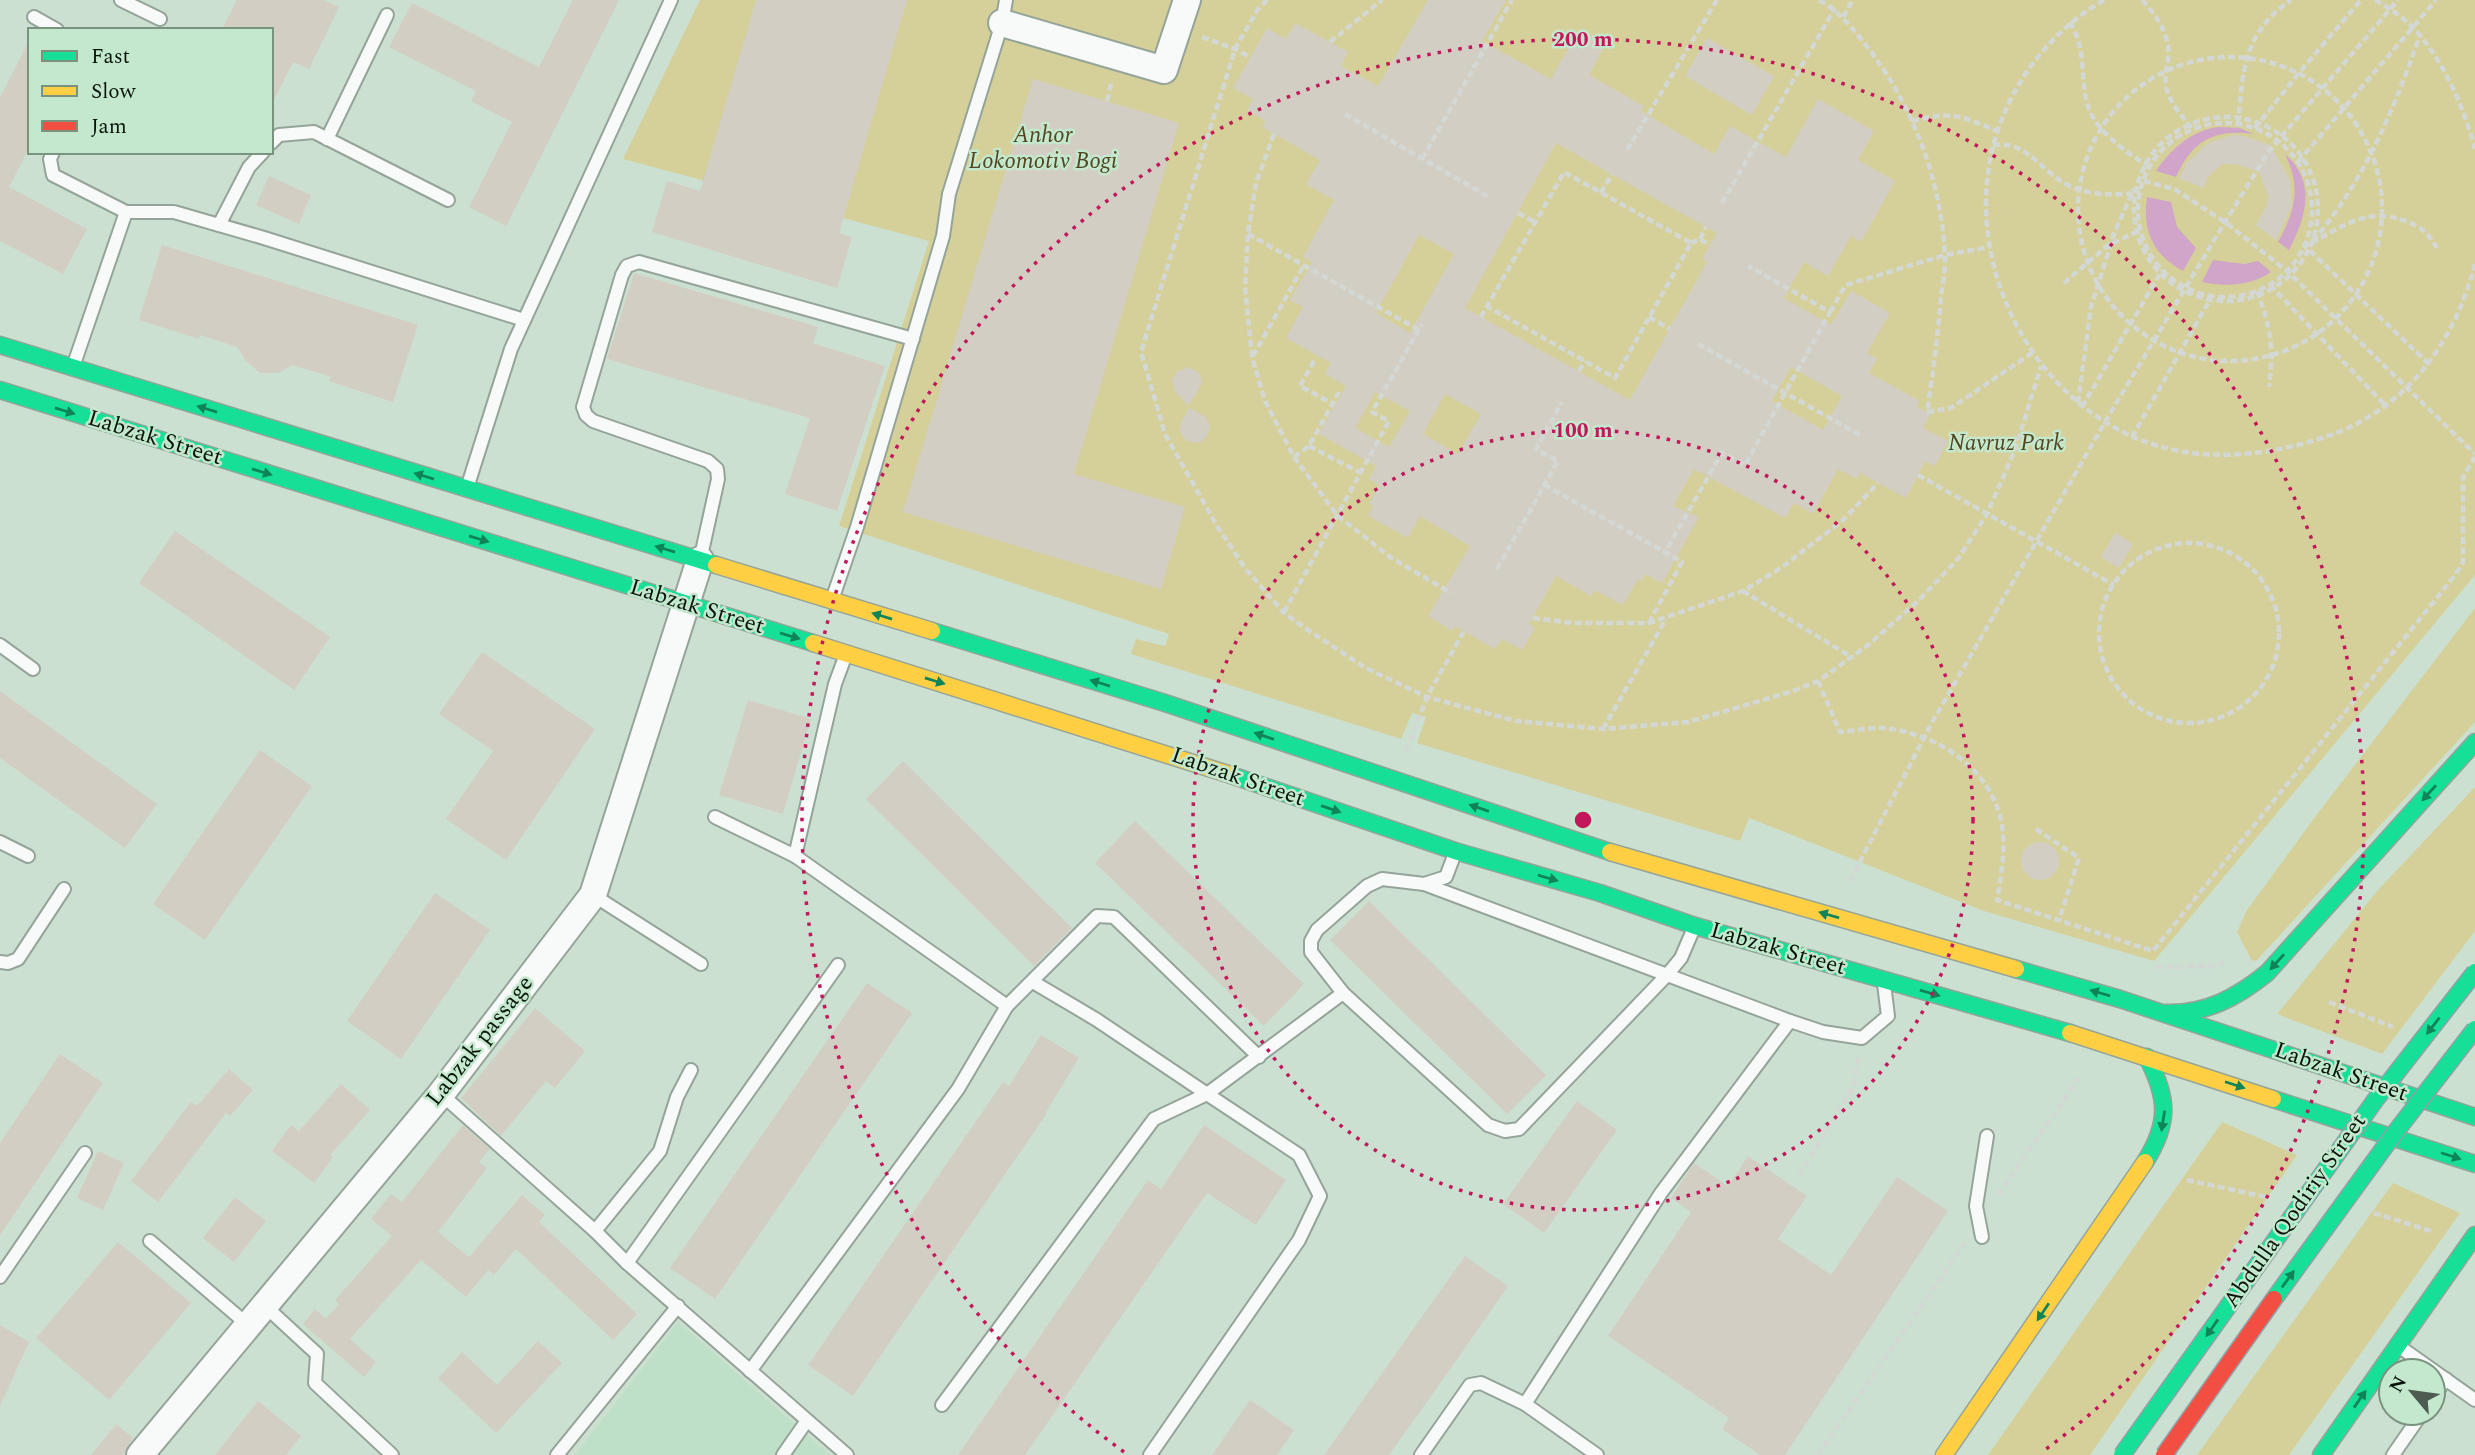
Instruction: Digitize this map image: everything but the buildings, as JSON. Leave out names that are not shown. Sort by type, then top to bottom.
[{"type":"main road","name":"Labzak Street","points":[[0,345],[832,600],[1163,708],[1610,863],[2166,1013],[2475,1117]]},
{"type":"main road","name":"Labzak Street","points":[[0,390],[846,653],[1153,742],[1455,851],[1600,893],[1695,926],[2147,1057],[2475,1164]]},
{"type":"main road","points":[[2166,1013],[2209,1010],[2234,998],[2267,973],[2475,742]]},
{"type":"main road","points":[[1600,893],[1610,863]]},
{"type":"main road","name":"Abdulla Qodiriy Street","points":[[2122,1455],[2375,1099],[2475,972]]},
{"type":"main road","name":"Abdulla Qodiriy Street","points":[[2164,1455],[2262,1314],[2408,1113],[2475,1028]]},
{"type":"main road","points":[[1944,1455],[2154,1148],[2164,1126],[2165,1112],[2160,1085],[2147,1057]]},
{"type":"main road","points":[[2321,1455],[2475,1235]]},
{"type":"street","points":[[1004,11],[1164,70],[1187,0]]},
{"type":"street","name":"Labzak passage","points":[[140,1455],[441,1094],[593,895],[700,560]]},
{"type":"lane","points":[[121,0],[160,19]]},
{"type":"lane","points":[[467,489],[511,349],[671,0]]},
{"type":"lane","points":[[832,600],[857,527],[913,340],[943,236],[948,194],[1004,11]]},
{"type":"lane","points":[[327,139],[387,15]]},
{"type":"lane","points":[[34,17],[53,28]]},
{"type":"lane","points":[[273,142],[279,135],[314,132],[447,200]]},
{"type":"lane","points":[[52,154],[50,159],[53,175],[126,212],[174,212],[524,320]]},
{"type":"lane","points":[[219,225],[249,167],[261,154]]},
{"type":"lane","points":[[73,367],[126,212]]},
{"type":"lane","points":[[700,560],[718,479],[716,469],[708,460],[593,421],[586,415],[583,407],[627,266],[639,262],[913,340]]},
{"type":"lane","points":[[0,645],[33,669]]},
{"type":"lane","points":[[795,856],[835,684],[846,653]]},
{"type":"lane","points":[[715,817],[795,856],[1007,1006]]},
{"type":"lane","points":[[0,842],[28,856]]},
{"type":"lane","points":[[1424,884],[1446,877],[1455,851]]},
{"type":"lane","points":[[1695,926],[1681,958],[1667,975],[1519,1129],[1505,1130],[1488,1125],[1343,993],[1311,953],[1311,941],[1317,930],[1367,886],[1382,879],[1424,884],[1667,975],[1790,1021],[1823,1032],[1862,1038],[1888,1016],[1884,980]]},
{"type":"lane","points":[[0,962],[8,963],[18,959],[64,889]]},
{"type":"lane","points":[[593,895],[701,964]]},
{"type":"lane","points":[[750,1371],[958,1089],[1007,1006],[1097,916],[1114,917],[1259,1057]]},
{"type":"lane","points":[[627,1263],[838,965]]},
{"type":"lane","points":[[1033,982],[1097,1020],[1299,1155],[1320,1196],[1299,1240],[1150,1455]]},
{"type":"lane","points":[[942,1405],[1154,1119],[1207,1094],[1343,993]]},
{"type":"lane","points":[[1525,1404],[1661,1193],[1790,1021]]},
{"type":"lane","points":[[595,1231],[660,1151],[677,1097],[691,1070]]},
{"type":"lane","points":[[441,1094],[595,1231],[627,1263],[847,1455]]},
{"type":"lane","points":[[1980,1231],[1976,1206],[1987,1136]]},
{"type":"lane","points":[[0,1277],[85,1153]]},
{"type":"lane","points":[[150,1241],[257,1316],[317,1354],[315,1382],[392,1455]]},
{"type":"lane","points":[[557,1455],[678,1306]]},
{"type":"lane","points":[[2397,1345],[2414,1357]]},
{"type":"lane","points":[[2447,1380],[2475,1400]]},
{"type":"lane","points":[[1421,1455],[1470,1385],[1481,1383],[1525,1404],[1589,1453]]},
{"type":"lane","points":[[783,1455],[806,1422]]},
{"type":"lane","points":[[2393,1455],[2412,1427]]},
{"type":"path","points":[[1267,0],[1258,9],[1235,49],[1140,352],[1166,434],[1217,526],[1245,568],[1283,613],[1335,650],[1427,697],[1516,721],[1602,729],[1688,722],[1818,681],[1853,658],[1919,601],[1958,559],[1987,514],[2015,450],[2041,366]]},
{"type":"path","points":[[1330,43],[1382,0]]},
{"type":"path","points":[[1422,159],[1512,0]]},
{"type":"path","points":[[1627,150],[1717,0]]},
{"type":"path","points":[[1819,0],[1835,8],[1880,63],[1900,93],[1934,181],[1945,255],[1937,349],[1927,412],[1951,408],[2032,353]]},
{"type":"path","points":[[1843,18],[1853,0]]},
{"type":"path","points":[[2104,0],[2070,22],[2040,53],[2024,76],[1997,131],[1988,172],[1990,247],[2005,303],[2041,366],[2080,405],[2132,437],[2157,446],[2189,452],[2235,455],[2274,451],[2340,432],[2387,407],[2409,388],[2429,364],[2462,303],[2475,264]]},
{"type":"path","points":[[2142,0],[2161,25],[2168,43],[2166,89],[2172,103],[2193,130]]},
{"type":"path","points":[[2238,124],[2246,58],[2260,29],[2291,0]]},
{"type":"path","points":[[2255,128],[2361,0]]},
{"type":"path","points":[[2375,0],[2390,9],[2420,35],[2457,99],[2475,149]]},
{"type":"path","points":[[1850,881],[1924,737],[2105,422],[2225,222],[2278,140],[2398,0]]},
{"type":"path","points":[[2298,162],[2436,0]]},
{"type":"path","points":[[1722,203],[1835,8]]},
{"type":"path","points":[[2070,22],[2083,58],[2090,112],[2103,129],[2150,167]]},
{"type":"path","points":[[1178,29],[1250,57]]},
{"type":"path","points":[[2312,243],[2318,204],[2308,167],[2283,137],[2249,120],[2210,118],[2175,133],[2160,145],[2148,160],[2134,196],[2137,234],[2144,252],[2168,282],[2193,295],[2222,301],[2259,295],[2276,286],[2291,274],[2303,259],[2371,155],[2388,120],[2420,35]]},
{"type":"path","points":[[2227,57],[2246,58],[2279,65],[2298,73],[2322,88],[2344,107],[2358,126],[2375,161],[2382,197],[2381,214],[2372,263],[2356,295],[2337,317],[2315,335],[2273,355],[2238,362],[2218,361],[2179,353],[2154,340],[2130,323],[2104,295],[2087,262],[2078,217],[2079,190],[2085,163],[2103,129],[2127,98],[2165,73],[2196,62],[2227,57]]},
{"type":"path","points":[[1345,114],[1487,196]]},
{"type":"path","points":[[1912,121],[1938,114],[1953,114],[1997,131]]},
{"type":"path","points":[[2080,405],[2091,307],[2115,231],[2141,179],[2169,145],[2193,130],[2215,124],[2238,124],[2255,128],[2278,140],[2298,162],[2307,179],[2312,198],[2312,218],[2305,246],[2287,271],[2270,285],[2257,291],[2240,296],[2212,296],[2185,287],[2162,270],[2151,256],[2141,230],[2138,211],[2141,179]]},
{"type":"path","points":[[1274,134],[1256,183],[1248,233],[1245,287],[1252,356],[1265,401],[1294,457],[1337,515],[1390,557],[1451,593]]},
{"type":"path","points":[[1993,145],[2004,143],[2015,146],[2049,173],[2079,190],[2105,194],[2140,192]]},
{"type":"path","points":[[1481,317],[1564,172],[1691,243]]},
{"type":"path","points":[[1601,193],[1612,174]]},
{"type":"path","points":[[1818,681],[1840,732],[1882,728],[1924,737],[1955,754],[1983,780],[1996,802],[2002,825],[2004,856],[1997,901],[2153,951],[2456,574],[2463,562],[2463,477],[2475,455],[2287,271],[2225,222],[2174,189],[2141,179]]},
{"type":"path","points":[[1518,213],[1535,222]]},
{"type":"path","points":[[2305,246],[2351,222],[2381,214],[2412,223],[2430,235],[2437,248]]},
{"type":"path","points":[[1488,307],[1615,378],[1691,243],[1700,239],[1706,227]]},
{"type":"path","points":[[2064,283],[2106,246],[2141,230]]},
{"type":"path","points":[[1248,233],[1419,330]]},
{"type":"path","points":[[1700,239],[1710,245]]},
{"type":"path","points":[[2305,246],[2429,364]]},
{"type":"path","points":[[1665,552],[1722,453],[1745,465],[1846,285],[1945,255],[1990,247]]},
{"type":"path","points":[[1252,356],[1304,265]]},
{"type":"path","points":[[1748,266],[1830,312]]},
{"type":"path","points":[[2080,405],[2162,270]]},
{"type":"path","points":[[2270,285],[2315,335],[2387,407]]},
{"type":"path","points":[[2257,291],[2271,332],[2273,355],[2269,387]]},
{"type":"path","points":[[2132,437],[2212,296]]},
{"type":"path","points":[[1649,317],[1670,329]]},
{"type":"path","points":[[1283,613],[1389,421],[1372,412],[1422,324]]},
{"type":"path","points":[[1698,344],[1860,435]]},
{"type":"path","points":[[1314,361],[1300,386],[1333,404]]},
{"type":"path","points":[[1579,372],[1585,361]]},
{"type":"path","points":[[1294,457],[1309,446],[1339,392]]},
{"type":"path","points":[[1497,569],[1558,461],[1536,449],[1562,402]]},
{"type":"path","points":[[1309,446],[1361,473]]},
{"type":"path","points":[[1918,475],[2114,585]]},
{"type":"path","points":[[1533,618],[1573,623],[1649,623],[1743,591],[1781,568],[1843,520],[1878,483]]},
{"type":"path","points":[[1544,485],[1682,562],[1649,623]]},
{"type":"path","points":[[2176,544],[2205,544],[2231,553],[2254,570],[2270,593],[2278,620],[2278,649],[2269,676],[2252,698],[2229,715],[2202,723],[2173,723],[2146,713],[2118,689],[2108,673],[2099,646],[2100,618],[2114,585],[2126,568],[2149,552],[2176,544]]},
{"type":"path","points":[[1743,591],[1853,658]]},
{"type":"path","points":[[1602,729],[1666,618]]},
{"type":"path","points":[[1406,751],[1427,697],[1464,631]]},
{"type":"path","points":[[2036,829],[2079,858],[2059,920]]},
{"type":"path","points":[[2156,967],[2217,966],[2229,960]]},
{"type":"path","points":[[2329,1002],[2394,1027]]},
{"type":"path","points":[[1798,1175],[1854,1086],[1862,1038]]},
{"type":"path","points":[[1818,1455],[1980,1231],[2079,1078]]},
{"type":"path","points":[[2187,1180],[2266,1197]]},
{"type":"path","points":[[2372,1212],[2431,1231]]},
{"type":"shaded area","points":[[2218,127],[2239,128],[2254,134],[2227,133],[2206,140],[2190,154],[2176,177],[2156,171],[2182,142],[2199,132]]},
{"type":"shaded area","points":[[2285,154],[2302,176],[2305,188],[2304,213],[2289,250],[2278,242],[2289,219],[2295,188]]},
{"type":"shaded area","points":[[2147,197],[2171,202],[2177,227],[2196,248],[2183,271],[2164,257],[2152,240],[2146,220]]},
{"type":"shaded area","points":[[2213,260],[2244,264],[2258,261],[2271,272],[2238,284],[2202,282]]},
{"type":"shaded area","points":[[678,1322],[830,1455],[575,1455]]},
{"type":"green space","name":"Navruz Park","points":[[700,0],[2475,0],[2475,575],[2154,961],[1984,911],[1749,818],[1740,841],[1417,743],[1426,717],[1412,713],[1401,739],[1131,654],[1136,639],[1165,646],[1169,634],[839,526],[929,241],[623,159]]},
{"type":"green space","points":[[2475,608],[2475,722],[2257,960],[2252,961],[2237,932],[2247,910]]},
{"type":"green space","points":[[2475,787],[2475,931],[2382,1054],[2277,1014],[2378,890]]},
{"type":"green space","points":[[2222,1122],[2297,1155],[2090,1455],[1988,1455]]},
{"type":"green space","points":[[2393,1183],[2460,1213],[2289,1455],[2197,1455]]},
{"type":"traffic: fast","points":[[0,345],[716,565]]},
{"type":"traffic: fast","points":[[0,390],[813,643]]},
{"type":"traffic: fast","points":[[932,631],[1165,703],[1610,852]]},
{"type":"traffic: fast","points":[[2166,1013],[2194,1011],[2220,1003],[2267,973],[2475,742]]},
{"type":"traffic: fast","points":[[1231,775],[1455,851],[1600,893],[1695,926],[2070,1033]]},
{"type":"traffic: fast","points":[[2016,969],[2120,999],[2475,1117]]},
{"type":"traffic: fast","points":[[2122,1455],[2376,1099],[2475,972]]},
{"type":"traffic: fast","points":[[2274,1299],[2394,1134],[2475,1029]]},
{"type":"traffic: fast","points":[[2145,1162],[2159,1134],[2163,1110],[2159,1085],[2147,1057]]},
{"type":"traffic: fast","points":[[2273,1099],[2475,1164]]},
{"type":"traffic: fast","points":[[2321,1455],[2475,1235]]},
{"type":"traffic: slow","points":[[716,565],[932,631]]},
{"type":"traffic: slow","points":[[813,643],[1231,775]]},
{"type":"traffic: slow","points":[[1610,852],[2016,969]]},
{"type":"traffic: slow","points":[[2070,1033],[2273,1099]]},
{"type":"traffic: slow","points":[[1944,1455],[2145,1162]]},
{"type":"traffic: jam","points":[[2164,1455],[2274,1299]]},
{"type":"park label","name":"Anhor Lokomotiv Bogi","points":[[1043,148]]}]
